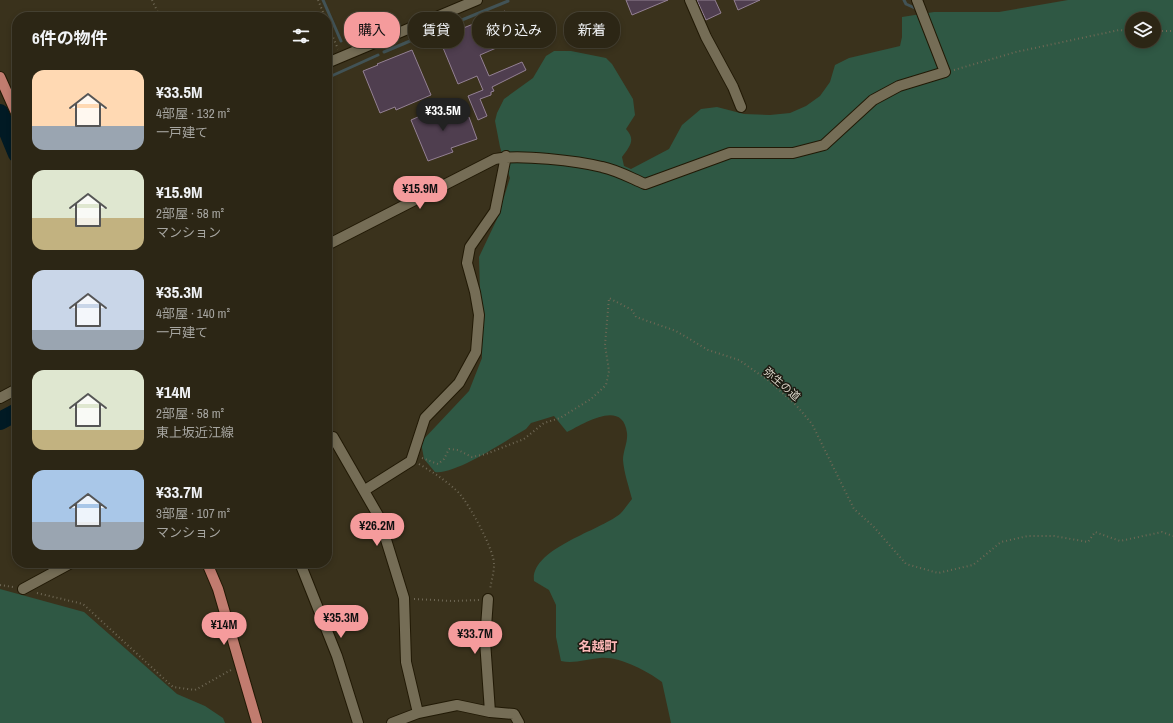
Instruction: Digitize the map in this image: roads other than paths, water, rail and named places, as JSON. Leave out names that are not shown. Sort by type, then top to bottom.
[{"type":"main road","points":[[0,76],[12,104]]},
{"type":"main road","points":[[209,568],[218,589],[242,665],[257,723]]},
{"type":"street","points":[[332,61],[477,0]]},
{"type":"street","points":[[690,0],[706,38],[733,87],[741,108]]},
{"type":"street","points":[[332,242],[496,159],[506,156],[572,162],[604,167],[645,184],[730,153],[793,153],[824,145],[873,100],[899,86],[945,72],[917,0]]},
{"type":"street","points":[[365,490],[411,461],[425,418],[459,384],[476,352],[478,315],[475,292],[467,263],[470,247],[495,211],[506,156]]},
{"type":"street","points":[[0,398],[12,392]]},
{"type":"street","points":[[332,438],[359,484],[365,490],[379,517],[404,598],[406,662],[418,713]]},
{"type":"street","points":[[22,589],[62,568]]},
{"type":"street","points":[[302,568],[337,656],[358,723]]},
{"type":"street","points":[[488,599],[486,641],[490,712]]},
{"type":"street","points":[[392,723],[418,713],[457,705],[490,712],[514,714],[519,723]]},
{"type":"waterway","points":[[323,0],[328,12]]},
{"type":"waterway","points":[[904,0],[906,4],[917,9]]},
{"type":"waterway","points":[[464,19],[508,1]]},
{"type":"waterway","points":[[332,20],[341,41]]},
{"type":"waterway","points":[[384,52],[408,42]]},
{"type":"waterway","points":[[332,76],[378,55]]},
{"type":"waterway","points":[[0,113],[12,142]]},
{"type":"waterway","points":[[0,421],[12,415]]},
{"type":"district","name":"名越町","points":[[598,646]]}]
